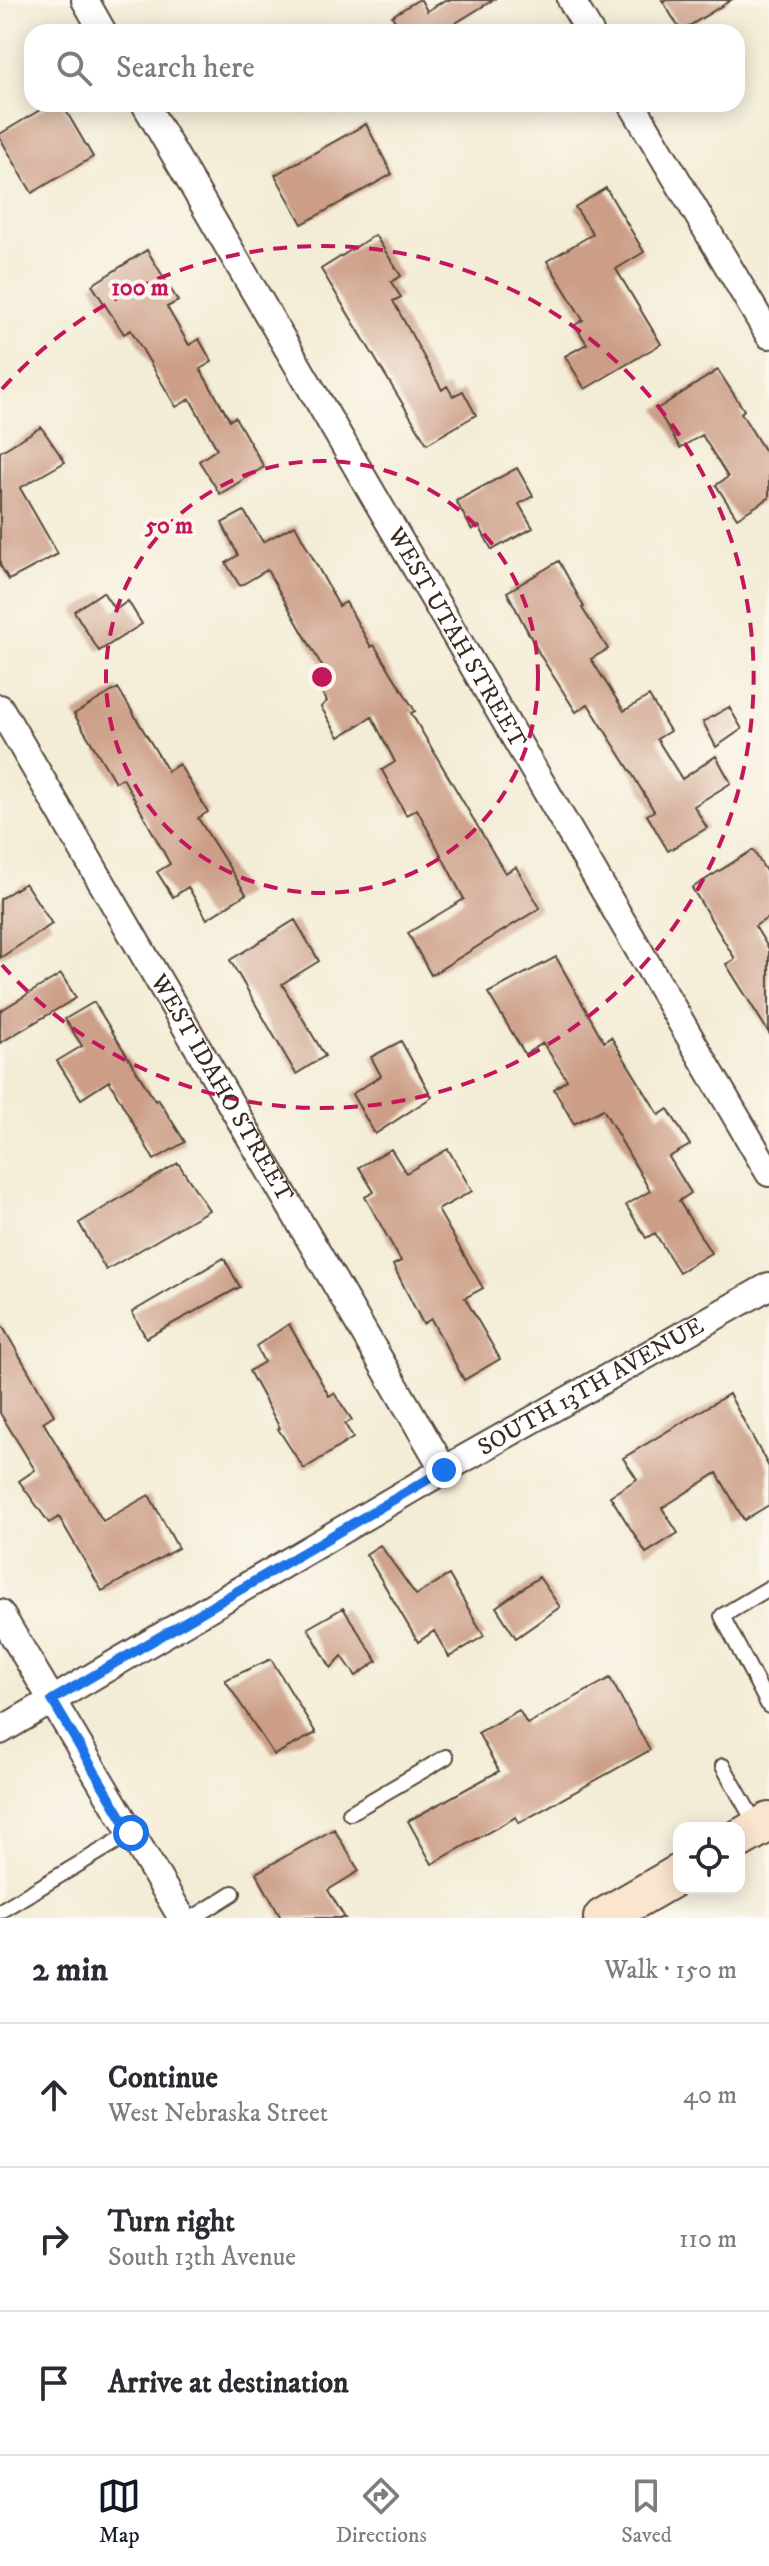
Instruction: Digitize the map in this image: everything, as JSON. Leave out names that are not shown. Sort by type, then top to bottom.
[{"type":"main road","points":[[603,1918],[673,1877]]},
{"type":"street","points":[[85,0],[98,24]]},
{"type":"street","points":[[571,0],[585,24]]},
{"type":"street","name":"WEST UTAH STREET","points":[[150,112],[769,1173]]},
{"type":"street","points":[[637,112],[769,335]]},
{"type":"street","name":"WEST IDAHO STREET","points":[[0,708],[444,1470]]},
{"type":"street","name":"SOUTH 13TH AVENUE","points":[[0,1731],[444,1470],[769,1286]]},
{"type":"street","points":[[0,1613],[182,1918]]},
{"type":"lane","points":[[769,1588],[722,1616],[769,1706]]},
{"type":"lane","points":[[350,1813],[446,1757]]},
{"type":"lane","points":[[723,1766],[755,1830]]},
{"type":"lane","points":[[0,1911],[131,1833]]},
{"type":"lane","points":[[193,1918],[233,1893]]},
{"type":"building","points":[[418,0],[427,11],[445,0],[493,0],[454,24],[397,24],[392,16]]},
{"type":"building","points":[[662,0],[731,0],[692,24],[677,24]]},
{"type":"building","points":[[37,112],[67,112],[93,157],[32,193],[0,134]]},
{"type":"building","points":[[366,124],[392,174],[302,224],[275,175]]},
{"type":"building","points":[[606,188],[644,252],[616,269],[661,344],[585,389],[565,356],[587,344],[575,325],[583,320],[547,261],[593,234],[575,207]]},
{"type":"building","points":[[375,235],[401,276],[391,282],[401,297],[393,301],[442,390],[447,386],[453,396],[463,391],[476,415],[427,444],[321,269]]},
{"type":"building","points":[[147,250],[178,301],[167,307],[189,345],[199,339],[212,362],[200,369],[230,420],[235,417],[264,467],[220,494],[199,461],[217,449],[190,399],[176,407],[131,330],[124,334],[92,285]]},
{"type":"building","points":[[718,370],[744,410],[741,413],[769,458],[769,498],[737,518],[716,485],[728,477],[702,435],[680,448],[657,409]]},
{"type":"building","points":[[41,427],[65,462],[20,488],[58,554],[9,580],[0,565],[0,452]]},
{"type":"building","points":[[517,468],[533,496],[519,504],[533,528],[492,550],[479,526],[472,530],[456,501]]},
{"type":"building","points":[[244,511],[263,542],[295,525],[339,606],[346,602],[371,647],[374,645],[415,711],[411,713],[505,873],[516,867],[540,908],[431,975],[408,933],[464,899],[417,809],[406,815],[382,770],[395,762],[372,717],[339,737],[321,707],[327,701],[316,682],[327,675],[267,570],[240,586],[226,563],[238,555],[222,523]]},
{"type":"building","points":[[559,561],[582,608],[608,649],[591,659],[624,711],[649,696],[670,731],[657,739],[682,779],[716,756],[731,783],[694,806],[707,828],[668,851],[647,815],[654,811],[631,772],[588,704],[576,712],[540,655],[507,592]]},
{"type":"building","points":[[103,592],[115,610],[128,601],[142,624],[99,651],[74,611]]},
{"type":"building","points":[[118,688],[168,771],[179,764],[208,812],[198,818],[246,894],[207,919],[188,887],[173,897],[157,872],[170,864],[123,778],[115,782],[74,714]]},
{"type":"building","points":[[729,707],[742,729],[716,747],[703,722]]},
{"type":"building","points":[[753,850],[769,876],[769,917],[755,926],[769,949],[769,1033],[726,964],[735,959],[692,888]]},
{"type":"building","points":[[25,883],[52,924],[0,958],[0,899]]},
{"type":"building","points":[[295,920],[319,961],[282,984],[325,1056],[296,1074],[230,960]]},
{"type":"building","points":[[556,957],[604,1042],[611,1037],[659,1115],[668,1109],[690,1145],[669,1157],[691,1193],[679,1201],[711,1253],[679,1272],[655,1233],[646,1238],[626,1205],[650,1191],[603,1109],[574,1124],[554,1089],[567,1080],[543,1043],[525,1054],[488,993]]},
{"type":"building","points":[[61,974],[76,998],[0,1043],[0,1011]]},
{"type":"building","points":[[94,1002],[155,1101],[158,1099],[185,1142],[154,1160],[109,1081],[81,1099],[57,1061],[82,1046],[65,1019]]},
{"type":"building","points":[[401,1041],[432,1097],[375,1134],[352,1094],[381,1076],[371,1057]]},
{"type":"building","points":[[391,1149],[406,1173],[448,1149],[472,1191],[438,1210],[483,1288],[465,1298],[500,1359],[464,1380],[431,1319],[423,1324],[393,1265],[401,1261],[365,1197],[374,1192],[359,1167]]},
{"type":"building","points":[[178,1163],[209,1210],[106,1270],[79,1223]]},
{"type":"building","points":[[224,1258],[240,1287],[146,1338],[132,1312]]},
{"type":"building","points":[[0,1322],[54,1415],[43,1422],[103,1521],[149,1495],[178,1548],[102,1591],[59,1517],[49,1523],[19,1481],[35,1470],[0,1413]]},
{"type":"building","points":[[289,1324],[329,1396],[334,1393],[352,1420],[345,1424],[353,1438],[304,1469],[278,1429],[249,1371],[264,1362],[256,1346]]},
{"type":"building","points":[[729,1394],[769,1467],[769,1505],[744,1520],[717,1473],[662,1508],[678,1533],[646,1553],[610,1496],[637,1479],[623,1458]]},
{"type":"building","points":[[380,1545],[416,1595],[449,1575],[484,1636],[449,1657],[434,1631],[418,1642],[366,1554]]},
{"type":"building","points":[[539,1577],[560,1607],[516,1638],[496,1607]]},
{"type":"building","points":[[343,1608],[377,1661],[356,1676],[342,1656],[331,1668],[308,1628]]},
{"type":"building","points":[[271,1659],[316,1733],[274,1755],[225,1680]]},
{"type":"building","points":[[610,1678],[650,1750],[519,1823],[516,1817],[432,1864],[408,1821],[499,1771],[478,1733],[519,1710],[527,1724]]},
{"type":"building","points":[[334,1829],[359,1871],[328,1890],[345,1918],[281,1918],[256,1873]]},
{"type":"route","points":[[131,1833],[52,1700],[444,1470]]}]
